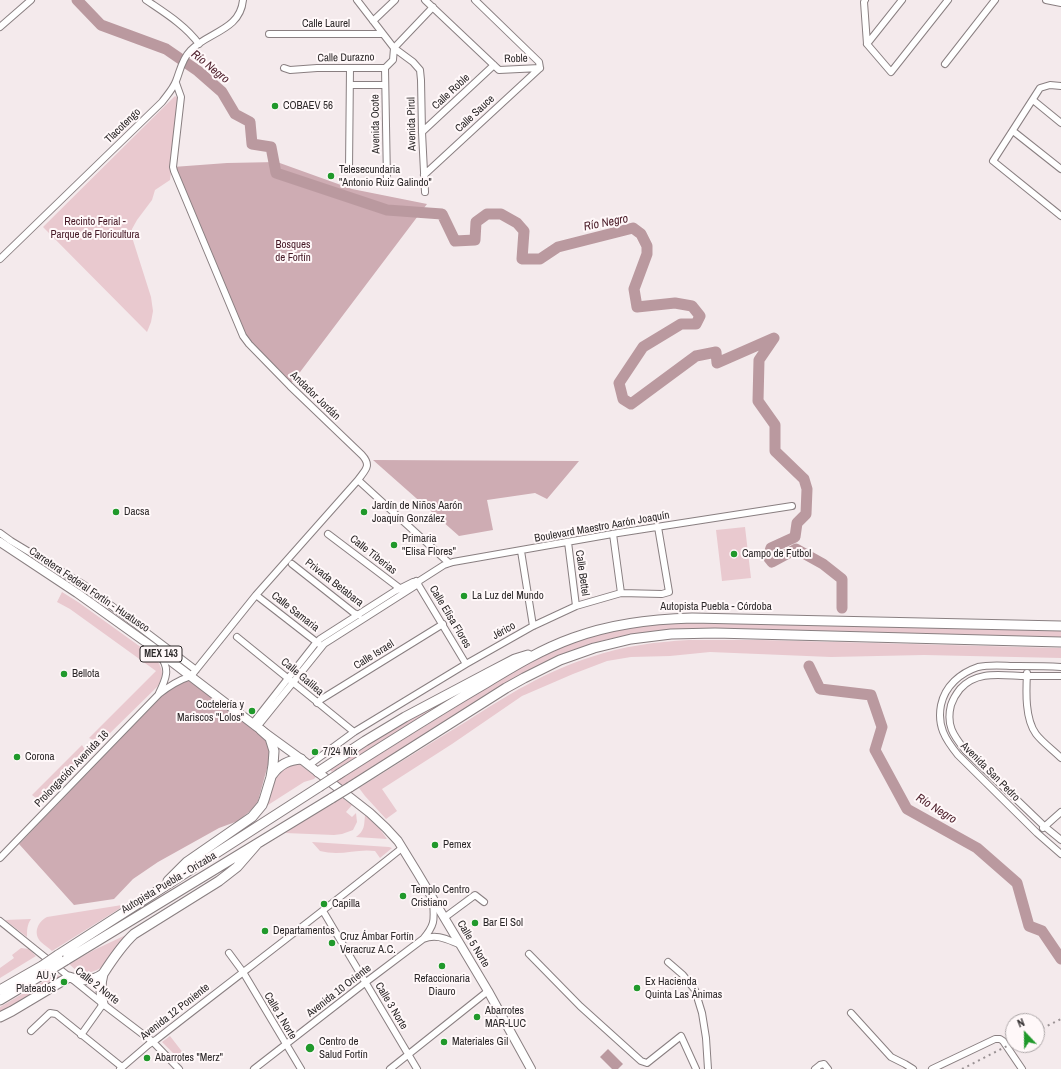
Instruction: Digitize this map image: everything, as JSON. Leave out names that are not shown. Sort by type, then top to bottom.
[{"type":"highway","name":"Autopista Puebla - Córdoba","points":[[339,774],[472,691],[548,648],[572,638],[629,623],[670,618],[724,618],[1061,626]]},
{"type":"highway","name":"Autopista Puebla - Orizaba","points":[[0,1000],[62,958],[257,844],[350,787],[483,702],[524,678],[560,660],[579,653],[631,639],[670,634],[715,633],[1061,642]]},
{"type":"highway","points":[[318,772],[405,717],[488,672],[514,659],[548,648]]},
{"type":"highway","points":[[160,890],[187,862],[252,817],[262,805],[271,777],[274,751],[270,738],[257,727]]},
{"type":"highway","points":[[271,777],[281,765],[292,760],[305,762]]},
{"type":"highway","name":"Autopista Puebla - Orizaba","points":[[62,958],[160,890],[339,774]]},
{"type":"highway","points":[[0,1017],[69,977],[84,980],[98,977],[134,934],[219,881],[237,867],[257,844]]},
{"type":"highway","name":"Autopista Puebla - Orizaba","points":[[0,990],[46,968]]},
{"type":"highway","points":[[102,974],[100,986],[103,1004]]},
{"type":"main road","name":"Carretera Federal Fortín - Huatusco","points":[[0,542],[77,593],[151,646],[193,673],[257,727],[318,772]]},
{"type":"main road","name":"Calle 5 Norte","points":[[318,772],[378,820],[402,848],[488,991],[528,1068]]},
{"type":"street","points":[[0,27],[31,0]]},
{"type":"street","points":[[146,0],[178,22],[193,35],[199,44]]},
{"type":"street","name":"Tlacotengo","points":[[0,259],[162,102],[176,83],[185,57],[190,50],[232,23],[242,10],[243,0]]},
{"type":"street","points":[[357,0],[394,48],[433,7]]},
{"type":"street","points":[[373,21],[395,0]]},
{"type":"street","points":[[425,0],[494,65]]},
{"type":"street","points":[[475,0],[538,62],[540,68]]},
{"type":"street","points":[[865,0],[867,44],[891,72],[948,0]]},
{"type":"street","points":[[867,44],[902,0]]},
{"type":"street","points":[[945,64],[995,0]]},
{"type":"street","points":[[1046,0],[1061,3]]},
{"type":"street","name":"Calle Laurel","points":[[269,34],[383,34]]},
{"type":"street","name":"Calle Durazno","points":[[284,68],[290,70],[385,68],[393,60],[394,48]]},
{"type":"street","name":"Avenida Pirul","points":[[394,48],[413,62],[420,70],[425,192]]},
{"type":"street","name":"Roble","points":[[494,65],[499,70],[540,68]]},
{"type":"street","name":"Calle Roble","points":[[422,132],[494,65]]},
{"type":"street","points":[[349,169],[350,68]]},
{"type":"street","name":"Avenida Ocote","points":[[385,68],[387,181]]},
{"type":"street","name":"Calle Sauce","points":[[424,175],[540,68]]},
{"type":"street","name":"Andador Jordán","points":[[176,83],[181,97],[174,171],[243,336],[290,386],[366,460],[368,466],[358,480],[256,594],[193,673]]},
{"type":"street","points":[[350,85],[385,85]]},
{"type":"street","points":[[1061,86],[1050,85],[1040,88],[993,161],[1061,216]]},
{"type":"street","points":[[1033,100],[1061,123]]},
{"type":"street","points":[[1013,131],[1061,169]]},
{"type":"street","points":[[358,480],[449,563]]},
{"type":"street","name":"Boulevard Maestro Aarón Joaquín","points":[[257,727],[291,680],[320,644],[358,614],[402,591],[449,563],[613,534],[792,506]]},
{"type":"street","name":"Jérico","points":[[305,762],[466,664],[533,626],[576,606],[621,593],[662,594],[670,592],[658,527]]},
{"type":"street","points":[[0,533],[84,585],[193,673],[168,686],[158,694]]},
{"type":"street","name":"Calle Tiberias","points":[[328,534],[402,591]]},
{"type":"street","points":[[613,534],[621,593]]},
{"type":"street","name":"Calle Bettel","points":[[568,542],[576,606]]},
{"type":"street","points":[[522,551],[533,626]]},
{"type":"street","name":"Privada Betabara","points":[[292,564],[354,613],[358,614],[364,619]]},
{"type":"street","name":"Calle Elisa Flores","points":[[418,582],[466,664]]},
{"type":"street","name":"Boulevard Maestro Aarón Joaquín","points":[[320,644],[364,619],[402,591]]},
{"type":"street","name":"Calle Samaria","points":[[256,594],[320,644]]},
{"type":"street","name":"Calle Israel","points":[[317,703],[443,624]]},
{"type":"street","name":"Calle Galilea","points":[[237,637],[354,732]]},
{"type":"street","points":[[151,646],[166,664],[165,677],[158,694]]},
{"type":"street","name":"Avenida San Pedro","points":[[1061,667],[993,665],[979,667],[964,673],[950,685],[945,692],[940,708],[940,722],[948,743],[958,755],[1061,854]]},
{"type":"street","points":[[1027,666],[1030,722],[1037,735],[1061,758]]},
{"type":"street","name":"Avenida San Pedro","points":[[1061,676],[981,676],[967,682],[955,696],[949,714],[949,723],[956,739],[965,750],[1044,826],[1061,840]]},
{"type":"street","name":"Prolongación Avenida 16","points":[[0,858],[158,694]]},
{"type":"street","points":[[1037,832],[1061,812]]},
{"type":"street","name":"Avenida 12 Poniente","points":[[121,1068],[148,1045],[323,911],[402,848]]},
{"type":"street","points":[[444,918],[475,895],[484,902]]},
{"type":"street","points":[[423,939],[434,920],[433,899]]},
{"type":"street","name":"Calle 3 Norte","points":[[323,911],[417,1069]]},
{"type":"street","name":"Calle 2 Norte","points":[[0,921],[103,1004],[153,1042],[179,1069]]},
{"type":"street","points":[[423,939],[428,937],[439,937],[461,946]]},
{"type":"street","name":"Avenida 10 Oriente","points":[[254,1069],[423,939]]},
{"type":"street","name":"Calle 1 Norte","points":[[229,953],[301,1069]]},
{"type":"street","points":[[529,954],[580,1006],[641,1061],[647,1063],[681,1036],[696,1069]]},
{"type":"street","points":[[668,962],[683,975],[695,990],[702,1013],[706,1038],[708,1069]]},
{"type":"street","points":[[390,1069],[488,991]]},
{"type":"street","points":[[81,1035],[103,1004]]},
{"type":"street","points":[[851,1012],[891,1057],[913,1069]]},
{"type":"street","points":[[31,1031],[50,1013],[53,1013],[121,1068]]},
{"type":"street","points":[[932,1069],[995,1039],[1000,1039],[1003,1041],[1022,1069]]},
{"type":"street","points":[[815,1069],[820,1065],[826,1067]]},
{"type":"green space","name":"Recinto Ferial - Parque de Floricultura","points":[[175,96],[178,98],[170,180],[155,190],[152,200],[137,220],[131,234],[151,297],[153,311],[147,332],[43,227]]},
{"type":"green space","name":"Bosques de Fortín","points":[[277,162],[352,189],[427,204],[291,384],[243,336],[173,167],[227,163]]},
{"type":"green space","points":[[373,460],[579,461],[547,499],[535,493],[487,500],[493,530],[459,536]]},
{"type":"green space","name":"Campo de Futbol","points":[[745,527],[751,578],[722,581],[716,530]]},
{"type":"green space","points":[[62,592],[156,658],[162,672],[158,686],[105,738],[101,740],[89,738],[156,671],[70,609],[57,602]]},
{"type":"green space","points":[[687,621],[1061,630],[1061,638],[686,629],[658,631],[615,638],[587,645],[544,663],[501,687],[342,787],[335,782],[508,674],[551,651],[590,637],[620,629]]},
{"type":"green space","points":[[689,640],[762,640],[1061,648],[1061,658],[924,655],[831,657],[710,652],[670,656],[631,657],[607,661],[522,696],[452,744],[382,789],[397,811],[386,819],[359,788],[512,693],[558,669],[591,657],[627,647],[651,643]]},
{"type":"green space","points":[[188,681],[197,683],[263,737],[268,744],[270,750],[269,761],[258,801],[249,812],[238,821],[219,828],[158,862],[133,879],[114,899],[74,905],[19,844],[164,694],[175,686]]},
{"type":"green space","points":[[464,690],[332,772],[330,770],[333,766],[404,722]]},
{"type":"green space","points":[[82,745],[85,750],[83,758],[45,798],[38,799],[32,795]]},
{"type":"green space","points":[[298,763],[316,777],[304,782],[268,805],[276,775],[285,766]]},
{"type":"green space","points":[[341,797],[352,805],[346,812],[352,817],[356,813],[357,822],[353,830],[334,835],[285,833]]},
{"type":"green space","points":[[365,815],[380,829],[387,839],[356,837],[363,830]]},
{"type":"green space","points":[[312,842],[392,848],[380,858],[375,851],[365,850],[336,853],[320,851]]},
{"type":"green space","points":[[122,905],[119,909],[52,951],[41,942],[37,935],[37,928],[47,917]]},
{"type":"green space","points":[[31,919],[27,937],[5,920]]},
{"type":"green space","points":[[128,934],[99,969],[83,973],[77,971],[69,964],[94,950]]},
{"type":"green space","points":[[21,948],[29,949],[36,956],[0,978],[0,968],[14,958],[12,955]]},
{"type":"green space","points":[[56,974],[61,977],[0,1014],[0,1007]]},
{"type":"green space","points":[[170,1036],[187,1058],[182,1062],[162,1042]]},
{"type":"shaded area","points":[[608,1049],[623,1064],[618,1069],[612,1069],[600,1057]]},
{"type":"waterway","name":"Río Negro","points":[[77,0],[101,25],[166,49],[198,71],[222,92],[235,114],[250,122],[252,144],[271,147],[276,173],[387,210],[442,214],[455,241],[475,240],[476,222],[487,214],[501,214],[517,223],[524,231],[522,259],[540,259],[558,247],[633,228],[641,234],[647,246],[647,254],[634,289],[637,307],[675,303],[692,306],[700,316],[696,324],[681,324],[643,347],[619,383],[623,399],[631,404],[696,356],[716,352],[717,363],[774,338],[759,360],[758,401],[775,425],[775,451],[804,479],[807,489],[806,514],[797,523],[795,537],[771,548],[768,557],[772,562],[796,549],[823,564],[842,579],[842,608]]},
{"type":"waterway","name":"Río Negro","points":[[809,666],[820,689],[871,695],[882,727],[875,750],[907,809],[977,848],[1017,883],[1029,926],[1042,931],[1061,959]]},
{"type":"railway","points":[[1045,1027],[1061,1019]]},
{"type":"railway","points":[[962,1069],[1005,1047]]},
{"type":"place","name":"COBAEV 56","points":[[275,106]]},
{"type":"place","name":"Telesecundaria \"Antonio Ruiz Galindo\"","points":[[331,176]]},
{"type":"place","name":"Dacsa","points":[[116,512]]},
{"type":"place","name":"Jardín de Niños Aarón Joaquín González","points":[[364,512]]},
{"type":"place","name":"Primaria \"Elisa Flores\"","points":[[394,545]]},
{"type":"place","name":"Campo de Futbol","points":[[734,554]]},
{"type":"place","name":"La Luz del Mundo","points":[[464,596]]},
{"type":"place","name":"Bellota","points":[[64,674]]},
{"type":"place","name":"Coctelería y Mariscos \"Lolos\"","points":[[252,711]]},
{"type":"place","name":"7/24 Mix","points":[[315,752]]},
{"type":"place","name":"Corona","points":[[17,757]]},
{"type":"place","name":"Pemex","points":[[435,845]]},
{"type":"place","name":"Templo Centro Cristiano","points":[[403,896]]},
{"type":"place","name":"Capilla","points":[[324,904]]},
{"type":"place","name":"Bar El Sol","points":[[475,923]]},
{"type":"place","name":"Departamentos","points":[[265,931]]},
{"type":"place","name":"Cruz Ámbar Fortín Veracruz A.C.","points":[[332,943]]},
{"type":"place","name":"Refaccionaria Diauro","points":[[442,966]]},
{"type":"place","name":"AU y Plateados","points":[[64,982]]},
{"type":"place","name":"Ex Hacienda Quinta Las Ánimas","points":[[637,988]]},
{"type":"place","name":"Abarrotes MAR-LUC","points":[[477,1017]]},
{"type":"place","name":"Materiales Gil","points":[[444,1042]]},
{"type":"place","name":"Centro de Salud Fortín","points":[[310,1048]]},
{"type":"place","name":"Abarrotes \"Merz\"","points":[[147,1058]]}]
